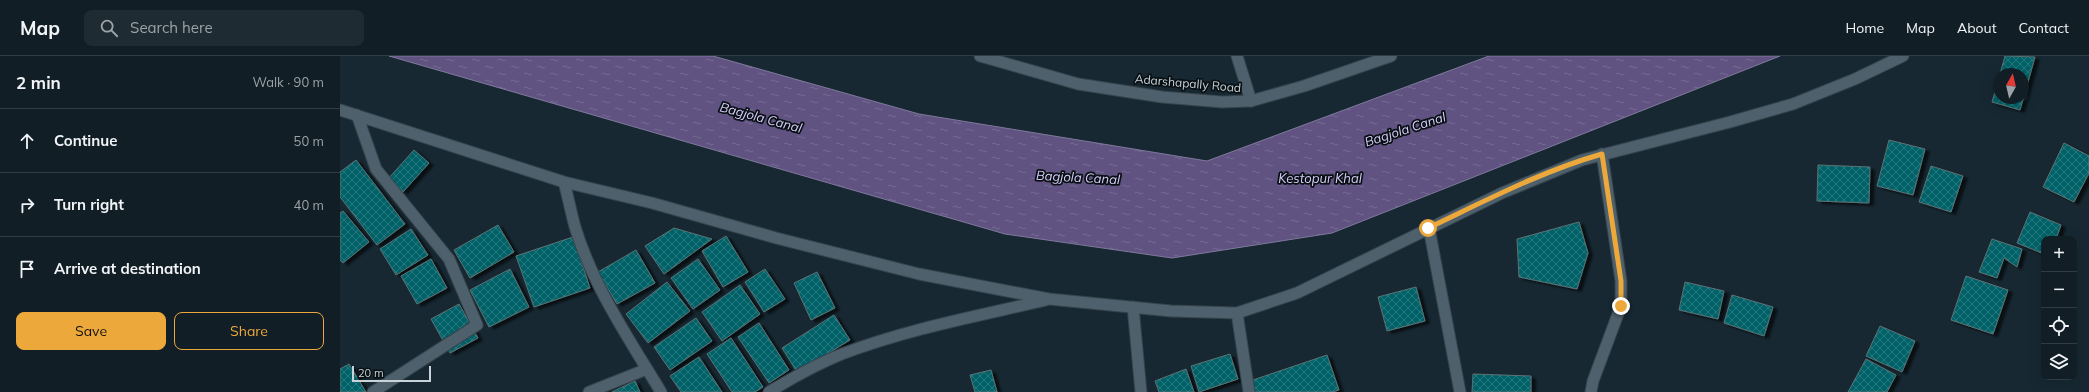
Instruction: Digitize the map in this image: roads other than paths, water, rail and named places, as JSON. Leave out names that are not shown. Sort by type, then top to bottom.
[{"type":"street","name":"Adarshapally Road","points":[[980,56],[1078,84],[1162,97],[1222,102],[1251,101],[1304,86],[1391,56]]},
{"type":"street","points":[[1238,56],[1251,101]]},
{"type":"street","points":[[340,110],[564,182],[652,203],[776,238],[919,274],[1049,299],[1133,307],[1237,313],[1297,293],[1502,193],[1582,160],[1730,122],[1793,104],[1855,79],[1903,56]]},
{"type":"street","points":[[357,116],[376,169],[449,259],[477,325],[373,392]]},
{"type":"street","points":[[1591,392],[1593,381],[1621,306],[1621,281],[1602,154]]},
{"type":"street","points":[[564,182],[575,227],[587,259],[610,307],[662,392]]},
{"type":"street","points":[[1428,228],[1460,392]]},
{"type":"street","points":[[769,392],[791,378],[842,354],[905,335],[1049,299]]},
{"type":"street","points":[[1133,307],[1141,392]]},
{"type":"street","points":[[1237,313],[1249,392]]},
{"type":"street","points":[[589,392],[647,369]]},
{"type":"water","name":"Kestopur Khal","points":[[389,56],[713,56],[919,114],[1207,161],[1489,56],[1780,56],[1332,233],[1172,258],[1005,234]]},
{"type":"water label","name":"Bagjola Canal","points":[[761,117]]},
{"type":"water label","name":"Bagjola Canal","points":[[1405,129]]},
{"type":"water label","name":"Bagjola Canal","points":[[1078,177]]}]
